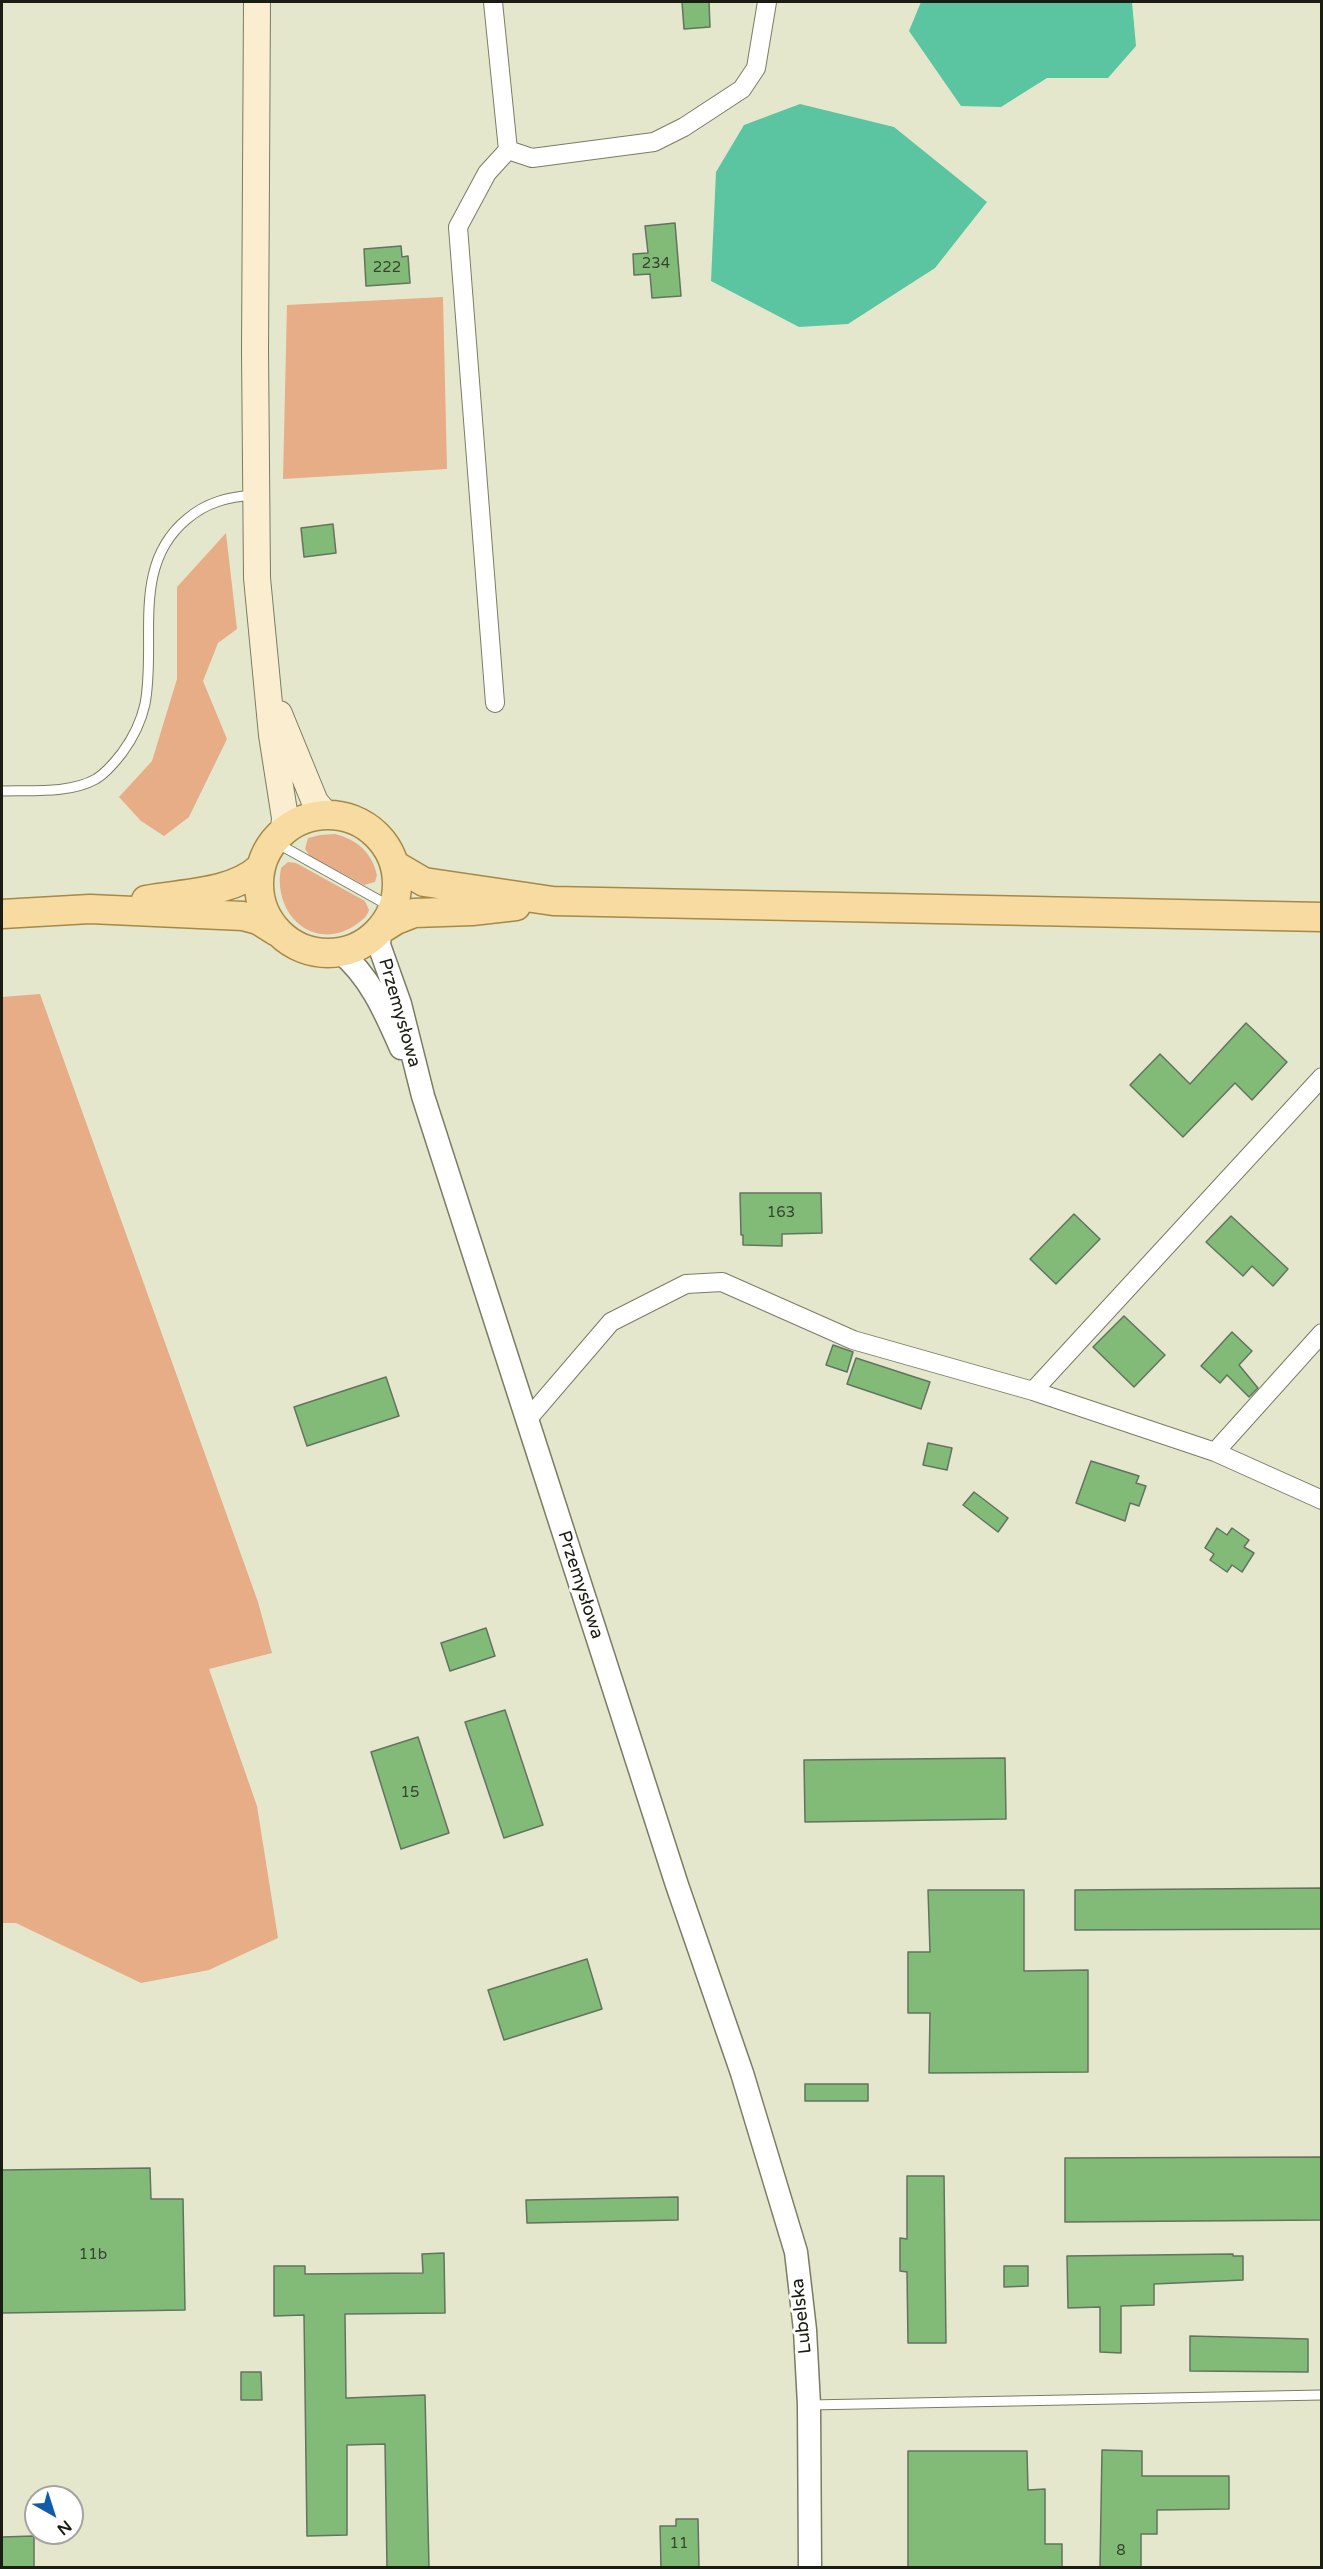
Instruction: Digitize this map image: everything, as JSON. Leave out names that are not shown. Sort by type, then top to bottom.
[{"type":"main road","points":[[90,909],[232,886],[249,878],[260,868],[279,835],[285,818],[272,735],[257,578],[257,2]]},
{"type":"main road","points":[[268,686],[315,802],[326,814]]},
{"type":"main road","points":[[2,914],[90,909],[243,916],[258,920],[296,945],[318,952],[340,952],[362,944],[386,919],[397,887],[395,865],[385,845],[369,828],[349,818],[326,814],[304,819],[279,835]]},
{"type":"main road","points":[[395,865],[424,882],[554,901],[1322,917]]},
{"type":"main road","points":[[260,868],[259,891],[265,913],[277,932]]},
{"type":"main road","points":[[386,919],[396,920],[414,913],[471,911],[554,901]]},
{"type":"street","points":[[493,2],[508,150],[488,173],[458,227],[495,703]]},
{"type":"street","points":[[508,150],[532,158],[643,144],[654,142],[684,127],[742,89],[756,68],[767,2]]},
{"type":"street","name":"Przemysłowa","points":[[386,919],[379,945],[400,1004],[423,1096],[677,1885],[742,2073]]},
{"type":"street","name":"Przemysłowa","points":[[340,952],[356,965],[374,994],[423,1096]]},
{"type":"street","points":[[1033,1391],[1322,1077]]},
{"type":"street","points":[[527,1420],[611,1322],[686,1284],[722,1282],[853,1340],[1033,1391],[1215,1452],[1322,1500]]},
{"type":"street","points":[[1215,1452],[1322,1333]]},
{"type":"street","name":"Lubelska","points":[[742,2073],[796,2252],[805,2330],[810,2405],[810,2568]]},
{"type":"lane","points":[[2,791],[66,788],[96,779],[116,762],[134,735],[145,704],[150,590],[158,555],[173,530],[199,509],[230,497],[256,495]]},
{"type":"lane","points":[[279,835],[386,919]]},
{"type":"lane","points":[[810,2405],[1322,2395]]},
{"type":"shaded area","points":[[921,2],[1132,2],[1136,46],[1108,78],[1047,78],[1001,107],[961,106],[909,31]]},
{"type":"shaded area","points":[[800,104],[894,127],[987,202],[935,268],[848,324],[799,327],[711,281],[716,172],[744,125]]},
{"type":"shaded area","points":[[443,297],[447,469],[283,479],[287,305]]},
{"type":"shaded area","points":[[226,533],[237,629],[218,643],[203,681],[227,739],[189,817],[164,836],[141,821],[119,797],[152,761],[177,679],[177,587]]},
{"type":"shaded area","points":[[335,834],[351,840],[368,854],[377,875],[375,882],[364,885],[310,856],[305,849],[308,838]]},
{"type":"shaded area","points":[[288,862],[296,863],[365,901],[369,910],[367,915],[357,924],[341,932],[326,934],[312,932],[300,924],[290,914],[283,900],[280,885],[281,868]]},
{"type":"shaded area","points":[[40,994],[258,1602],[272,1653],[209,1669],[257,1806],[278,1938],[209,1970],[141,1983],[16,1923],[2,1923],[2,997]]},
{"type":"building","points":[[682,2],[709,2],[710,27],[684,29]]},
{"type":"building","points":[[675,223],[681,296],[652,298],[650,274],[634,275],[633,254],[648,253],[645,226]]},
{"type":"building","points":[[401,246],[402,257],[408,256],[410,283],[366,286],[364,249]]},
{"type":"building","points":[[333,524],[336,553],[304,557],[301,528]]},
{"type":"building","points":[[1246,1023],[1287,1062],[1252,1100],[1235,1083],[1183,1137],[1130,1085],[1160,1054],[1190,1084]]},
{"type":"building","points":[[740,1193],[821,1193],[822,1233],[782,1234],[782,1246],[743,1245]]},
{"type":"building","points":[[1074,1214],[1100,1239],[1056,1284],[1030,1259]]},
{"type":"building","points":[[1231,1216],[1288,1269],[1273,1286],[1252,1266],[1243,1276],[1206,1242]]},
{"type":"building","points":[[1124,1316],[1165,1355],[1134,1387],[1093,1347]]},
{"type":"building","points":[[1232,1332],[1252,1351],[1239,1365],[1258,1388],[1249,1397],[1227,1375],[1220,1383],[1201,1366]]},
{"type":"building","points":[[833,1345],[853,1352],[847,1372],[826,1365]]},
{"type":"building","points":[[856,1358],[930,1382],[921,1409],[847,1384]]},
{"type":"building","points":[[386,1377],[399,1416],[307,1446],[294,1407]]},
{"type":"building","points":[[928,1443],[952,1448],[947,1470],[923,1465]]},
{"type":"building","points":[[1091,1461],[1139,1476],[1136,1483],[1146,1486],[1139,1506],[1130,1503],[1125,1521],[1076,1503]]},
{"type":"building","points":[[974,1492],[1008,1518],[998,1532],[963,1505]]},
{"type":"building","points":[[1217,1528],[1227,1535],[1232,1528],[1249,1540],[1244,1547],[1254,1553],[1242,1572],[1232,1565],[1227,1572],[1210,1560],[1214,1554],[1205,1548]]},
{"type":"building","points":[[486,1628],[495,1656],[450,1671],[441,1643]]},
{"type":"building","points":[[505,1710],[543,1825],[504,1838],[465,1722]]},
{"type":"building","points":[[418,1737],[449,1833],[401,1849],[371,1752]]},
{"type":"building","points":[[1005,1758],[1006,1819],[805,1822],[804,1760]]},
{"type":"building","points":[[1322,1888],[1322,1929],[1075,1930],[1075,1890]]},
{"type":"building","points":[[928,1890],[1024,1890],[1024,1971],[1088,1970],[1088,2072],[929,2073],[930,2013],[908,2013],[908,1952],[930,1952]]},
{"type":"building","points":[[587,1959],[602,2009],[504,2040],[488,1990]]},
{"type":"building","points":[[805,2084],[868,2084],[868,2101],[805,2101]]},
{"type":"building","points":[[1322,2157],[1322,2220],[1065,2222],[1065,2158]]},
{"type":"building","points":[[150,2168],[151,2199],[183,2199],[185,2310],[2,2313],[2,2170]]},
{"type":"building","points":[[907,2176],[944,2176],[946,2343],[908,2343],[907,2272],[900,2271],[900,2238],[907,2239]]},
{"type":"building","points":[[678,2197],[678,2220],[527,2223],[526,2200]]},
{"type":"building","points":[[444,2253],[445,2313],[345,2314],[346,2398],[425,2395],[429,2568],[387,2568],[385,2444],[347,2445],[347,2535],[307,2536],[304,2315],[274,2316],[274,2266],[305,2266],[305,2274],[423,2273],[422,2254]]},
{"type":"building","points":[[1233,2254],[1233,2256],[1243,2256],[1243,2280],[1154,2284],[1154,2305],[1121,2306],[1121,2353],[1100,2352],[1100,2307],[1068,2308],[1067,2256]]},
{"type":"building","points":[[1004,2266],[1028,2266],[1028,2286],[1004,2287]]},
{"type":"building","points":[[1190,2336],[1308,2339],[1308,2372],[1190,2371]]},
{"type":"building","points":[[241,2372],[261,2372],[262,2400],[241,2400]]},
{"type":"building","points":[[1102,2450],[1142,2451],[1142,2476],[1229,2476],[1229,2509],[1157,2510],[1157,2534],[1141,2534],[1141,2568],[1100,2568]]},
{"type":"building","points":[[908,2451],[1027,2451],[1028,2490],[1045,2489],[1045,2544],[1062,2544],[1062,2568],[908,2568]]},
{"type":"building","points":[[676,2519],[698,2519],[699,2568],[661,2568],[660,2526],[676,2526]]},
{"type":"building","points":[[24,2536],[24,2545],[34,2545],[34,2568],[2,2568],[2,2537]]}]
